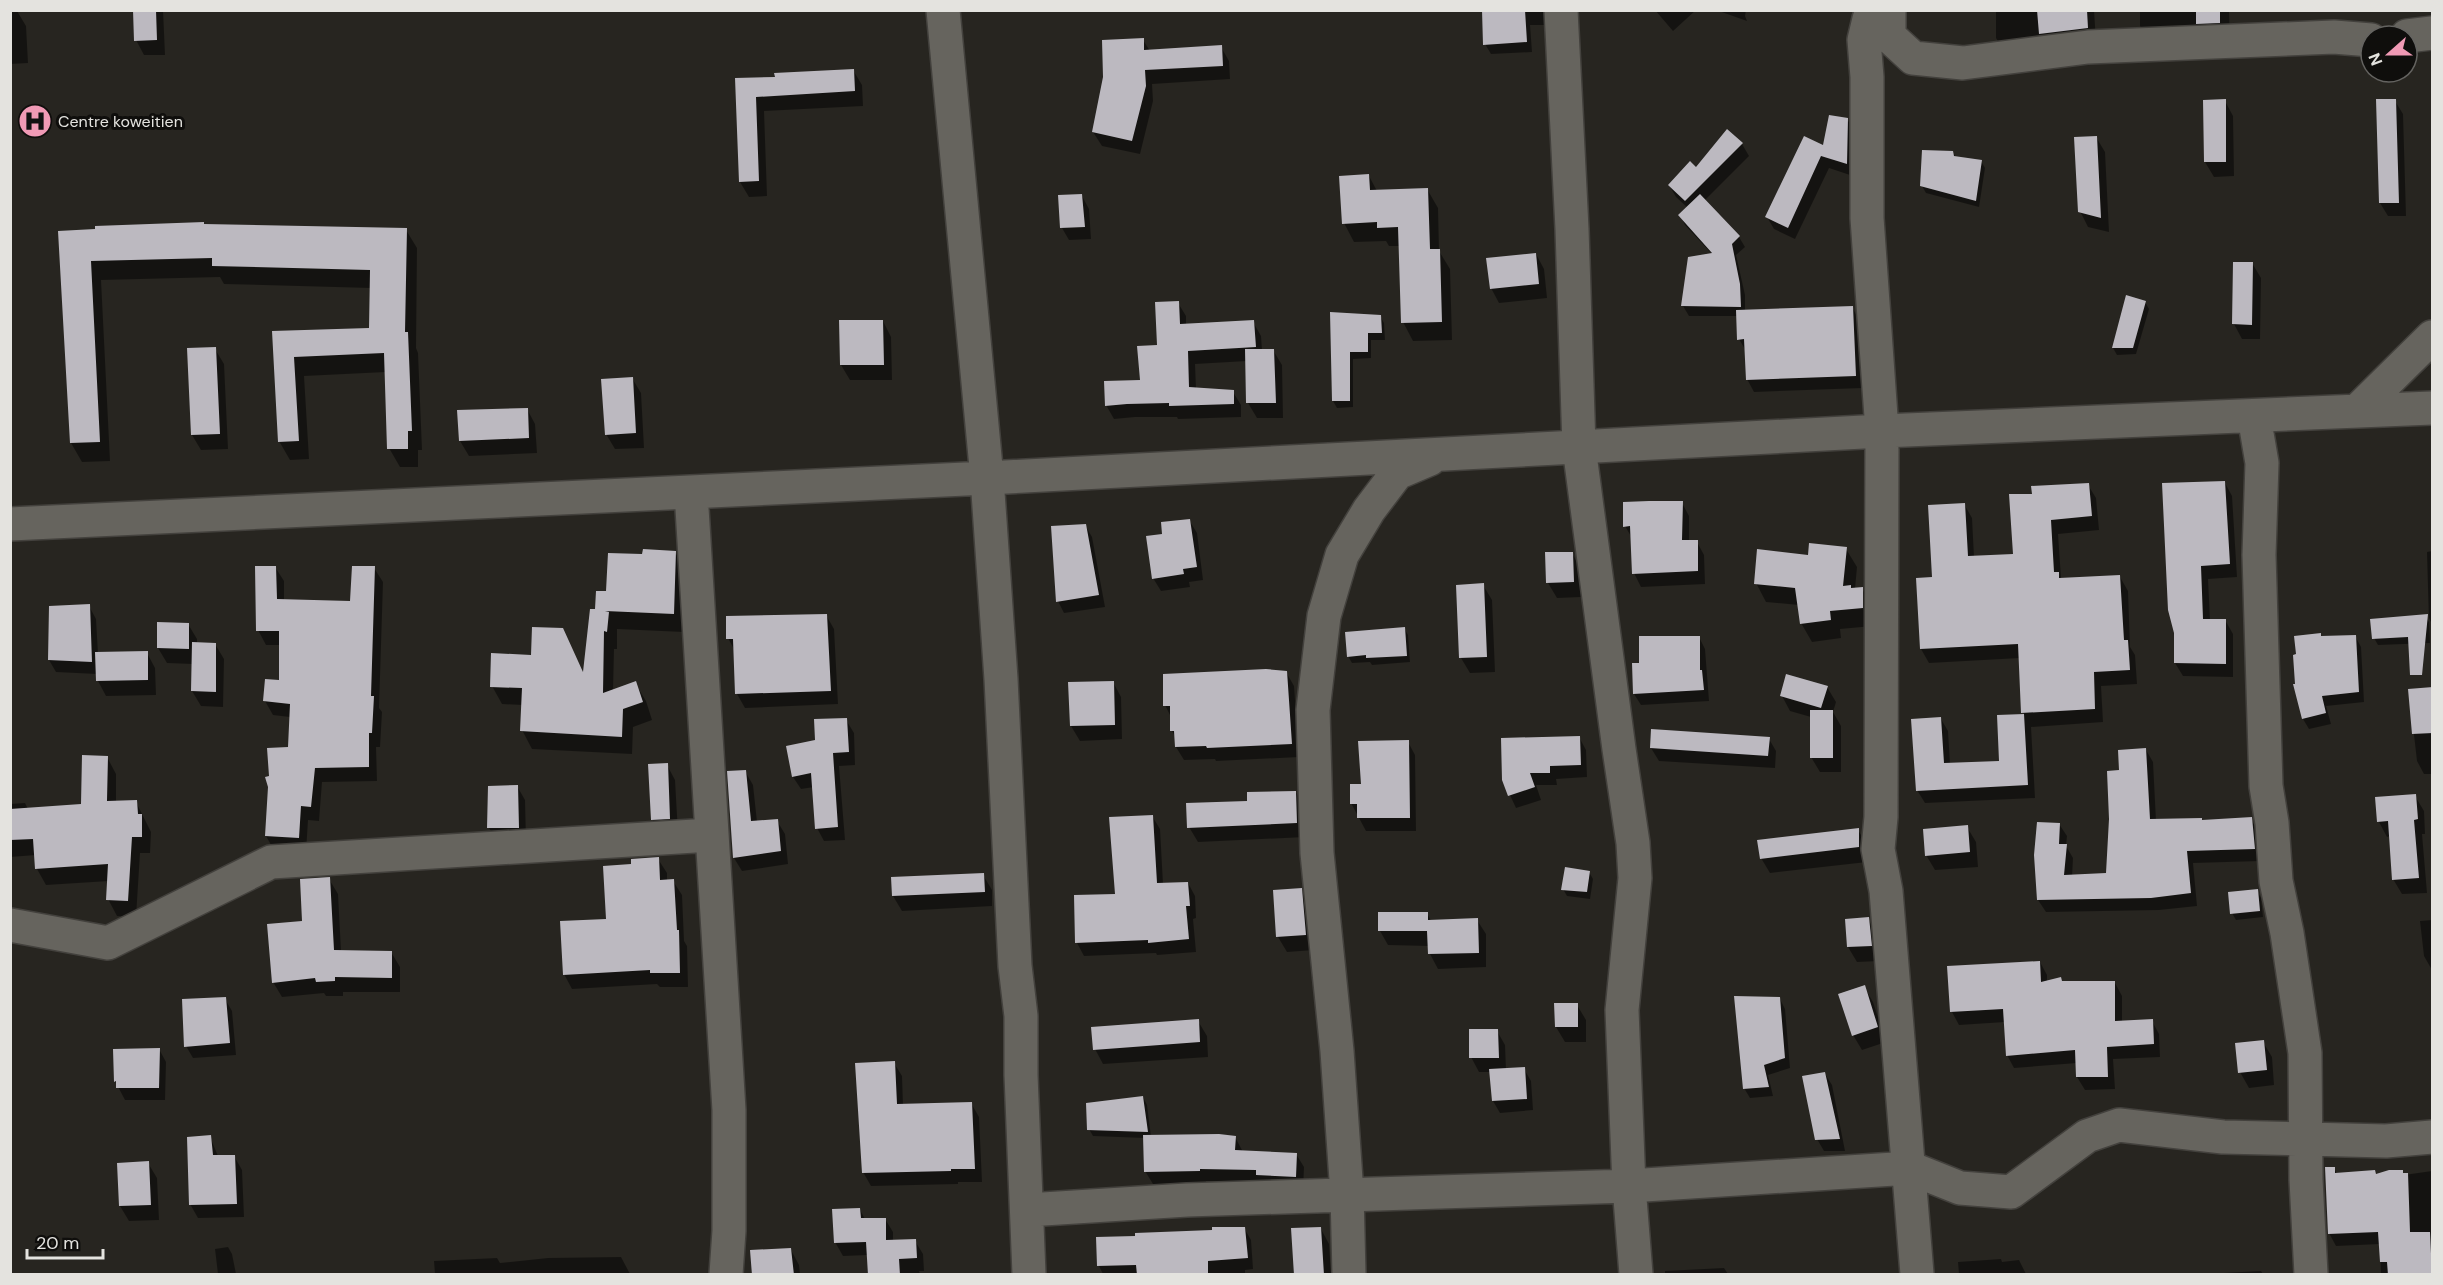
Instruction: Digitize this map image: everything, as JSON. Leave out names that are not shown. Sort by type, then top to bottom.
[{"type":"street","points":[[943,10],[987,478],[1001,679],[1015,955],[1021,1016],[1029,1275]]},
{"type":"street","points":[[1560,10],[1572,229],[1579,447],[1633,843],[1635,878],[1622,1010],[1629,1186],[1636,1275]]},
{"type":"street","points":[[1875,10],[1869,19],[1864,40],[1867,77],[1867,218],[1882,431],[1881,817],[1878,849],[1886,891],[1892,990],[1910,1168],[1917,1275]]},
{"type":"street","points":[[1889,10],[1889,36],[1913,58],[1963,63],[2088,47],[2334,37],[2359,39]]},
{"type":"street","points":[[2357,411],[2433,337]]},
{"type":"street","points":[[10,524],[987,478],[1882,431],[2433,408]]},
{"type":"street","points":[[2254,416],[2262,463],[2259,555],[2266,786],[2272,823],[2276,881],[2287,933],[2305,1053],[2306,1180],[2312,1275]]},
{"type":"street","points":[[1349,1275],[1347,1194],[1337,1051],[1317,853],[1313,710],[1324,616],[1342,555],[1369,510],[1397,473],[1441,454]]},
{"type":"street","points":[[691,492],[729,1110],[729,1231],[726,1275]]},
{"type":"street","points":[[10,925],[108,943],[271,862],[711,835]]},
{"type":"street","points":[[1028,1210],[1187,1200],[1629,1186],[1910,1168],[1960,1188],[2011,1192],[2087,1136],[2119,1125],[2223,1137],[2386,1141],[2433,1137]]},
{"type":"building","points":[[133,10],[156,10],[157,40],[134,41]]},
{"type":"building","points":[[1482,10],[1525,10],[1527,42],[1483,45]]},
{"type":"building","points":[[2037,10],[2087,10],[2088,28],[2039,34]]},
{"type":"building","points":[[2196,10],[2220,10],[2220,23],[2196,24]]},
{"type":"building","points":[[1144,38],[1144,50],[1222,45],[1223,66],[1145,70],[1146,86],[1132,141],[1092,132],[1103,77],[1102,40]]},
{"type":"building","points":[[854,69],[855,91],[756,97],[759,181],[739,182],[735,78],[775,77],[774,73]]},
{"type":"building","points":[[2226,99],[2226,162],[2204,162],[2203,100]]},
{"type":"building","points":[[2376,99],[2396,99],[2399,203],[2379,203]]},
{"type":"building","points":[[1829,115],[1848,118],[1847,164],[1821,156],[1788,228],[1765,217],[1804,136],[1823,145]]},
{"type":"building","points":[[1727,129],[1743,143],[1685,201],[1668,185],[1690,161],[1696,167]]},
{"type":"building","points":[[2097,136],[2101,218],[2078,212],[2074,137]]},
{"type":"building","points":[[1922,150],[1953,151],[1954,156],[1982,160],[1976,201],[1920,186]]},
{"type":"building","points":[[1369,174],[1370,190],[1428,188],[1430,249],[1440,249],[1442,322],[1401,323],[1398,227],[1377,228],[1377,222],[1342,224],[1339,176]]},
{"type":"building","points":[[1082,194],[1085,227],[1060,228],[1058,195]]},
{"type":"building","points":[[1700,194],[1740,236],[1732,244],[1740,284],[1741,307],[1681,306],[1688,257],[1712,253],[1678,215]]},
{"type":"building","points":[[204,222],[204,224],[407,228],[405,332],[408,332],[412,431],[408,431],[408,449],[387,449],[384,353],[294,357],[299,441],[278,442],[272,331],[369,328],[370,270],[212,266],[212,258],[91,261],[100,442],[70,443],[58,231],[95,229],[95,226]]},
{"type":"building","points":[[1536,253],[1539,284],[1490,289],[1486,258]]},
{"type":"building","points":[[2233,262],[2253,262],[2252,325],[2232,324]]},
{"type":"building","points":[[2126,295],[2146,301],[2133,348],[2112,348]]},
{"type":"building","points":[[1179,301],[1180,324],[1254,320],[1256,347],[1188,351],[1189,387],[1234,390],[1234,404],[1169,406],[1169,403],[1105,406],[1104,381],[1140,380],[1137,346],[1157,345],[1155,302]]},
{"type":"building","points":[[1853,306],[1856,376],[1746,380],[1744,339],[1737,340],[1736,310]]},
{"type":"building","points":[[1330,312],[1381,315],[1382,333],[1368,333],[1368,352],[1350,352],[1350,401],[1332,401]]},
{"type":"building","points":[[839,320],[883,320],[884,365],[840,365]]},
{"type":"building","points":[[216,347],[220,434],[191,435],[187,348]]},
{"type":"building","points":[[1245,349],[1274,349],[1276,403],[1246,403]]},
{"type":"building","points":[[633,377],[636,433],[605,435],[601,379]]},
{"type":"building","points":[[528,408],[529,438],[459,441],[457,410]]},
{"type":"building","points":[[2225,481],[2230,564],[2201,566],[2203,619],[2226,619],[2226,664],[2174,663],[2174,633],[2168,610],[2162,483]]},
{"type":"building","points":[[2089,483],[2092,516],[2051,520],[2054,572],[2059,572],[2059,578],[2120,575],[2124,640],[2128,640],[2130,670],[2094,672],[2095,709],[2021,713],[2018,644],[1920,649],[1916,578],[1932,577],[1928,505],[1965,503],[1968,556],[2013,554],[2009,494],[2032,494],[2031,486]]},
{"type":"building","points":[[1683,501],[1682,540],[1698,540],[1698,571],[1632,574],[1630,526],[1623,527],[1623,502]]},
{"type":"building","points":[[1190,519],[1197,567],[1183,569],[1184,574],[1152,579],[1146,536],[1162,534],[1161,522]]},
{"type":"building","points":[[1086,524],[1099,595],[1056,602],[1051,526]]},
{"type":"building","points":[[1809,543],[1847,547],[1843,586],[1863,587],[1863,608],[1830,611],[1831,620],[1800,624],[1795,588],[1754,584],[1757,549],[1808,555]]},
{"type":"building","points":[[643,549],[676,551],[674,614],[605,611],[609,612],[607,632],[604,631],[603,693],[636,681],[643,702],[623,709],[622,737],[520,731],[522,688],[490,687],[491,653],[531,655],[532,627],[563,628],[583,672],[590,609],[595,609],[596,591],[606,591],[608,553],[642,554]]},
{"type":"building","points":[[1545,552],[1573,552],[1574,582],[1546,583]]},
{"type":"building","points":[[255,566],[276,566],[277,599],[350,601],[352,566],[375,566],[371,696],[374,696],[372,733],[369,733],[369,767],[315,768],[311,807],[301,806],[299,838],[265,836],[268,787],[265,777],[269,776],[267,748],[288,747],[290,704],[263,701],[265,679],[279,680],[279,631],[256,631]]},
{"type":"building","points":[[1484,583],[1487,657],[1459,658],[1456,585]]},
{"type":"building","points":[[90,604],[92,662],[48,660],[49,606]]},
{"type":"building","points":[[827,614],[831,691],[735,694],[733,639],[726,639],[726,616]]},
{"type":"building","points":[[2428,614],[2422,675],[2410,675],[2408,637],[2372,639],[2370,619]]},
{"type":"building","points":[[157,622],[189,623],[189,649],[157,648]]},
{"type":"building","points":[[1405,627],[1407,656],[1347,657],[1345,632]]},
{"type":"building","points":[[2321,633],[2321,636],[2356,635],[2359,692],[2322,696],[2326,713],[2302,719],[2293,684],[2295,684],[2293,655],[2296,654],[2294,636]]},
{"type":"building","points":[[1639,636],[1700,636],[1700,670],[1702,670],[1704,690],[1633,694],[1632,663],[1639,663]]},
{"type":"building","points":[[192,642],[216,643],[216,692],[191,691]]},
{"type":"building","points":[[148,651],[148,680],[96,681],[95,652]]},
{"type":"building","points":[[1266,669],[1287,671],[1292,744],[1207,748],[1206,746],[1175,747],[1174,731],[1170,731],[1170,706],[1163,706],[1163,674]]},
{"type":"building","points":[[1786,674],[1828,686],[1821,708],[1780,696]]},
{"type":"building","points":[[1114,681],[1115,725],[1070,726],[1068,682]]},
{"type":"building","points":[[2433,687],[2433,733],[2412,734],[2408,689]]},
{"type":"building","points":[[1810,710],[1833,710],[1833,758],[1810,758]]},
{"type":"building","points":[[2024,714],[2028,785],[1916,791],[1911,719],[1941,717],[1944,763],[1999,761],[1997,715]]},
{"type":"building","points":[[847,718],[849,752],[833,753],[838,827],[815,829],[811,773],[792,777],[786,746],[815,740],[814,719]]},
{"type":"building","points":[[1651,729],[1770,737],[1768,756],[1650,748]]},
{"type":"building","points":[[1580,736],[1581,765],[1550,766],[1550,773],[1530,773],[1535,787],[1508,796],[1502,780],[1501,738]]},
{"type":"building","points":[[1409,740],[1410,818],[1357,818],[1357,804],[1350,804],[1350,784],[1361,784],[1358,741]]},
{"type":"building","points":[[2146,748],[2150,819],[2202,818],[2202,820],[2252,817],[2255,849],[2187,851],[2191,893],[2151,898],[2037,900],[2034,855],[2037,822],[2060,823],[2059,844],[2067,844],[2064,875],[2106,873],[2109,819],[2107,771],[2119,770],[2118,750]]},
{"type":"building","points":[[82,755],[108,756],[107,801],[137,800],[138,814],[142,814],[142,837],[132,837],[128,901],[106,900],[108,864],[35,869],[33,839],[10,840],[10,809],[81,804]]},
{"type":"building","points":[[668,763],[670,819],[651,820],[648,764]]},
{"type":"building","points":[[746,770],[751,821],[778,819],[781,851],[733,858],[727,771]]},
{"type":"building","points":[[518,785],[519,828],[487,828],[488,786]]},
{"type":"building","points":[[1296,791],[1297,823],[1187,828],[1186,803],[1247,801],[1247,792]]},
{"type":"building","points":[[2416,794],[2418,819],[2414,820],[2419,878],[2392,880],[2388,821],[2377,822],[2375,797]]},
{"type":"building","points":[[1153,815],[1157,883],[1188,882],[1190,906],[1186,906],[1189,939],[1148,943],[1148,940],[1075,943],[1074,895],[1115,894],[1109,817]]},
{"type":"building","points":[[1968,825],[1970,852],[1925,856],[1923,829]]},
{"type":"building","points":[[1859,828],[1859,847],[1760,859],[1757,840]]},
{"type":"building","points":[[659,857],[660,880],[674,879],[680,973],[650,973],[650,970],[563,975],[560,921],[606,919],[603,866],[631,864],[631,859]]},
{"type":"building","points":[[1565,867],[1590,871],[1587,892],[1561,890]]},
{"type":"building","points":[[984,873],[985,892],[892,896],[891,877]]},
{"type":"building","points":[[330,877],[334,950],[392,951],[392,978],[335,977],[335,981],[316,982],[315,978],[272,983],[267,924],[302,921],[300,879]]},
{"type":"building","points":[[1302,888],[1306,935],[1276,937],[1273,890]]},
{"type":"building","points":[[2258,889],[2260,911],[2230,914],[2228,892]]},
{"type":"building","points":[[1378,912],[1428,912],[1428,920],[1478,918],[1479,953],[1428,954],[1427,931],[1378,931]]},
{"type":"building","points":[[1869,917],[1872,946],[1847,947],[1845,919]]},
{"type":"building","points":[[2040,961],[2041,982],[2061,977],[2062,981],[2115,981],[2115,1021],[2153,1019],[2154,1044],[2107,1047],[2108,1077],[2076,1077],[2075,1050],[2006,1056],[2003,1009],[1950,1012],[1947,966]]},
{"type":"building","points":[[1865,985],[1878,1027],[1852,1036],[1838,994]]},
{"type":"building","points":[[1734,996],[1780,997],[1785,1058],[1764,1065],[1769,1087],[1743,1089]]},
{"type":"building","points":[[226,997],[230,1043],[184,1047],[182,999]]},
{"type":"building","points":[[1554,1003],[1578,1003],[1578,1027],[1555,1027]]},
{"type":"building","points":[[1199,1019],[1200,1042],[1093,1050],[1091,1027]]},
{"type":"building","points":[[1469,1029],[1498,1029],[1499,1058],[1469,1058]]},
{"type":"building","points":[[2264,1040],[2267,1070],[2238,1073],[2235,1043]]},
{"type":"building","points":[[160,1048],[159,1088],[116,1088],[113,1049]]},
{"type":"building","points":[[895,1061],[897,1104],[972,1102],[975,1169],[862,1173],[855,1063]]},
{"type":"building","points":[[1525,1067],[1527,1099],[1492,1101],[1489,1069]]},
{"type":"building","points":[[1825,1072],[1840,1139],[1815,1140],[1802,1076]]},
{"type":"building","points":[[1143,1096],[1148,1132],[1087,1130],[1086,1103]]},
{"type":"building","points":[[1219,1134],[1236,1136],[1235,1150],[1297,1153],[1296,1177],[1256,1175],[1256,1170],[1200,1169],[1200,1171],[1144,1172],[1143,1135]]},
{"type":"building","points":[[211,1135],[213,1155],[235,1155],[237,1204],[189,1205],[187,1137]]},
{"type":"building","points":[[149,1161],[151,1205],[119,1206],[117,1163]]},
{"type":"building","points":[[2325,1167],[2335,1167],[2335,1173],[2375,1170],[2376,1174],[2389,1170],[2403,1170],[2403,1173],[2408,1173],[2410,1232],[2430,1232],[2432,1275],[2388,1275],[2387,1262],[2380,1262],[2378,1232],[2328,1234]]},
{"type":"building","points":[[860,1208],[861,1218],[886,1218],[886,1240],[916,1239],[917,1258],[899,1259],[900,1275],[868,1275],[866,1242],[834,1243],[832,1209]]},
{"type":"building","points":[[1212,1227],[1245,1227],[1248,1258],[1208,1261],[1208,1275],[1137,1275],[1136,1265],[1097,1266],[1096,1237],[1212,1230]]},
{"type":"building","points":[[1321,1227],[1324,1275],[1294,1275],[1291,1228]]},
{"type":"building","points":[[791,1248],[794,1275],[752,1275],[750,1250]]},
{"type":"place","name":"Centre koweitien","points":[[35,121]]}]
